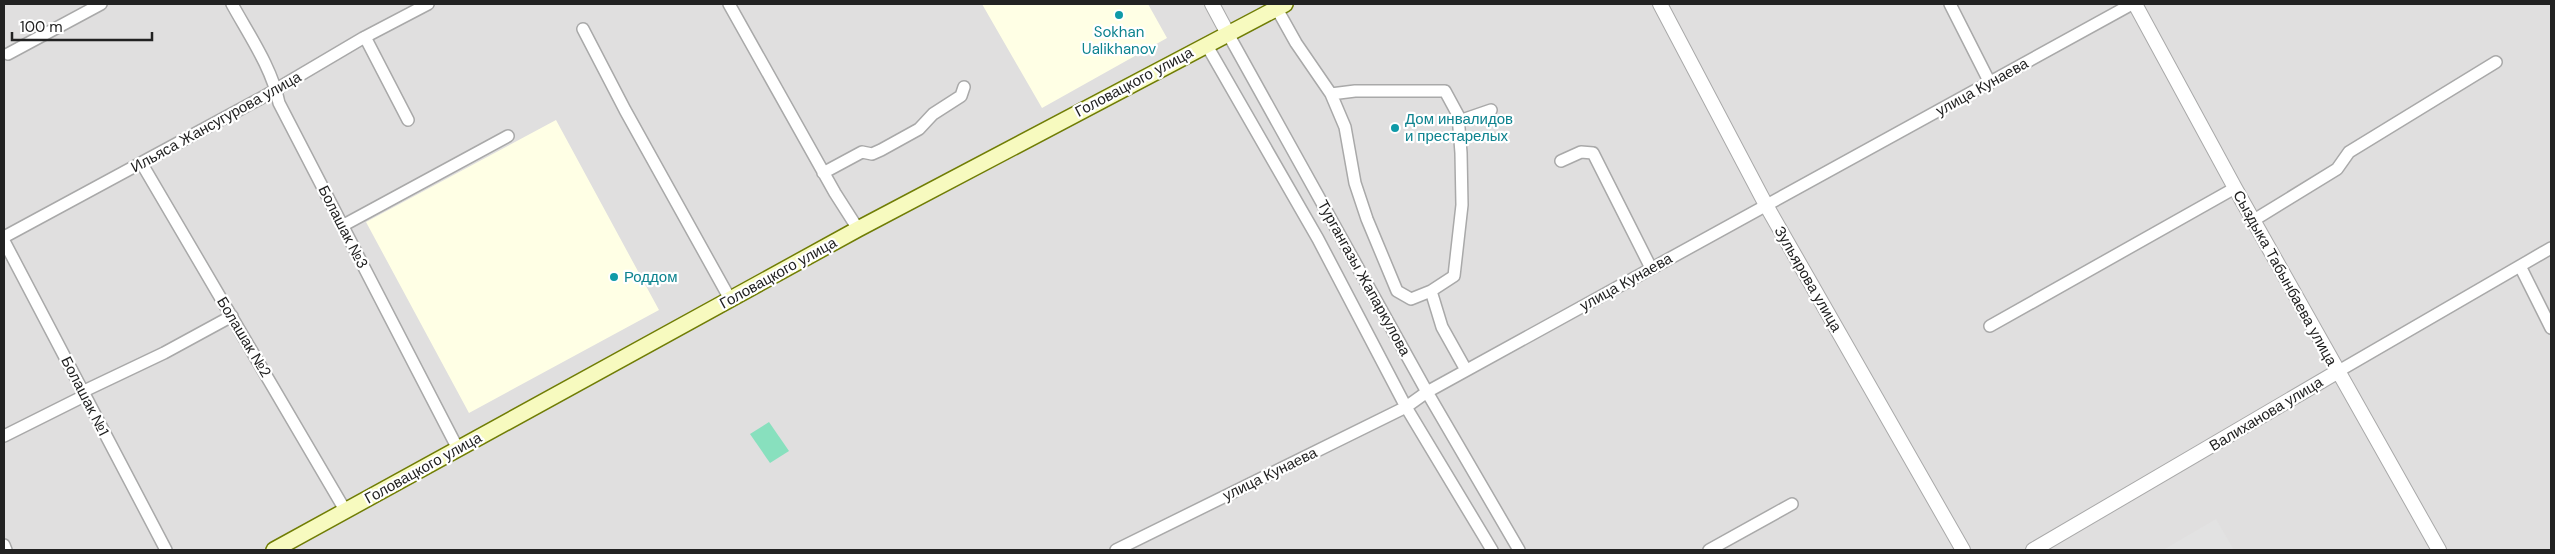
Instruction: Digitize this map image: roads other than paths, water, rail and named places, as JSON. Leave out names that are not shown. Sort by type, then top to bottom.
[{"type":"main road","name":"Головацкого улица","points":[[274,550],[730,299],[1227,32],[1281,6]]},
{"type":"street","points":[[8,54],[101,4]]},
{"type":"street","name":"Болашак №3","points":[[232,4],[276,88],[279,103],[458,449]]},
{"type":"street","name":"Ильяса Жансугурова улица","points":[[4,239],[142,164],[365,37],[428,4]]},
{"type":"street","points":[[729,4],[823,173],[858,230]]},
{"type":"street","name":"Тургангазы Жапаркулова","points":[[1212,4],[1427,392],[1519,550]]},
{"type":"street","name":"Зульярова улица","points":[[1660,4],[1766,205],[1963,550]]},
{"type":"street","points":[[1950,4],[1990,83]]},
{"type":"street","name":"улица Кунаева","points":[[1116,550],[1406,407],[1427,392],[1466,370],[2134,4]]},
{"type":"street","name":"Сыздыка Табынбаева улица","points":[[2134,4],[2337,372],[2439,550]]},
{"type":"street","points":[[1281,6],[1296,43],[1331,94],[1345,127],[1355,183],[1390,278],[1397,291],[1411,299],[1431,291],[1454,276],[1462,205],[1458,115],[1445,91],[1356,91],[1331,94]]},
{"type":"street","points":[[584,29],[634,127],[730,299]]},
{"type":"street","points":[[365,37],[408,120]]},
{"type":"street","name":"Тургангазы Жапаркулова","points":[[1206,44],[1318,239],[1406,407],[1491,550]]},
{"type":"street","points":[[2254,220],[2337,169],[2348,152],[2496,62]]},
{"type":"street","points":[[823,173],[862,152],[872,154],[881,150],[919,129],[933,114],[961,96],[964,87]]},
{"type":"street","points":[[1459,121],[1490,110]]},
{"type":"street","points":[[342,226],[508,136]]},
{"type":"street","points":[[1561,161],[1581,152],[1593,153],[1651,268]]},
{"type":"street","name":"Болашак №2","points":[[142,164],[345,510]]},
{"type":"street","points":[[1990,326],[2235,188]]},
{"type":"street","name":"Болашак №1","points":[[4,239],[83,394],[166,550]]},
{"type":"street","name":"Валиханова улица","points":[[2032,550],[2551,248]]},
{"type":"street","points":[[2520,266],[2551,328]]},
{"type":"street","points":[[1431,291],[1442,327],[1466,370]]},
{"type":"street","points":[[4,436],[232,316]]},
{"type":"street","points":[[1709,550],[1792,504]]},
{"type":"street","points":[[4,545],[6,550]]},
{"type":"place","name":"Sokhan Ualikhanov","points":[[1119,15]]},
{"type":"place","name":"Дом инвалидов и престарелых","points":[[1395,128]]},
{"type":"place","name":"Роддом","points":[[614,277]]}]
